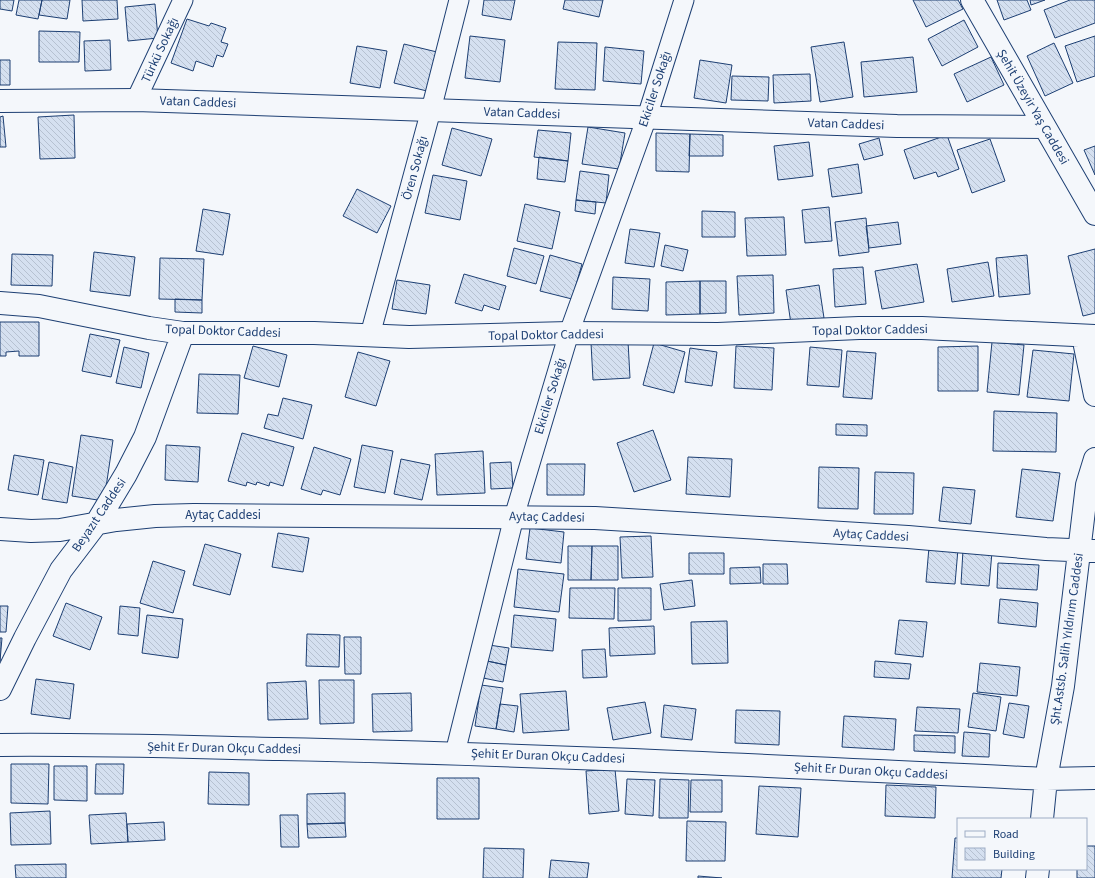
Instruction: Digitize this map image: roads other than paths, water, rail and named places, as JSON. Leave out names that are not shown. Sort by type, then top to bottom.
[{"type":"street","name":"Türkü Sokağı","points":[[136,100],[183,0]]},
{"type":"street","name":"Ören Sokağı","points":[[370,335],[459,0]]},
{"type":"street","name":"Ekiciler Sokağı","points":[[455,753],[514,516],[569,333],[647,117],[684,0]]},
{"type":"street","name":"Şehit Üzeyir Yaş Caddesi","points":[[972,0],[1095,214]]},
{"type":"street","name":"Vatan Caddesi","points":[[0,101],[136,100],[897,126],[1044,127]]},
{"type":"street","name":"Topal Doktor Caddesi","points":[[0,303],[39,306],[149,328],[183,333],[314,333],[467,336],[569,333],[718,334],[859,328],[922,328],[1089,336]]},
{"type":"street","name":"Beyazıt Caddesi","points":[[0,689],[61,570],[96,524],[145,437],[183,333]]},
{"type":"street","points":[[1089,336],[1095,395]]},
{"type":"street","name":"Şht.Astsb. Salih Yıldırım Caddesi","points":[[1042,818],[1046,779],[1087,551],[1087,485],[1095,459]]},
{"type":"street","name":"Aytaç Caddesi","points":[[0,529],[31,531],[60,530],[155,516],[194,514],[448,517],[514,516],[634,520],[908,537],[1046,549],[1087,551]]},
{"type":"street","name":"Şehit Er Duran Okçu Caddesi","points":[[0,745],[75,744],[455,753],[652,760],[1046,779],[1095,778]]}]
